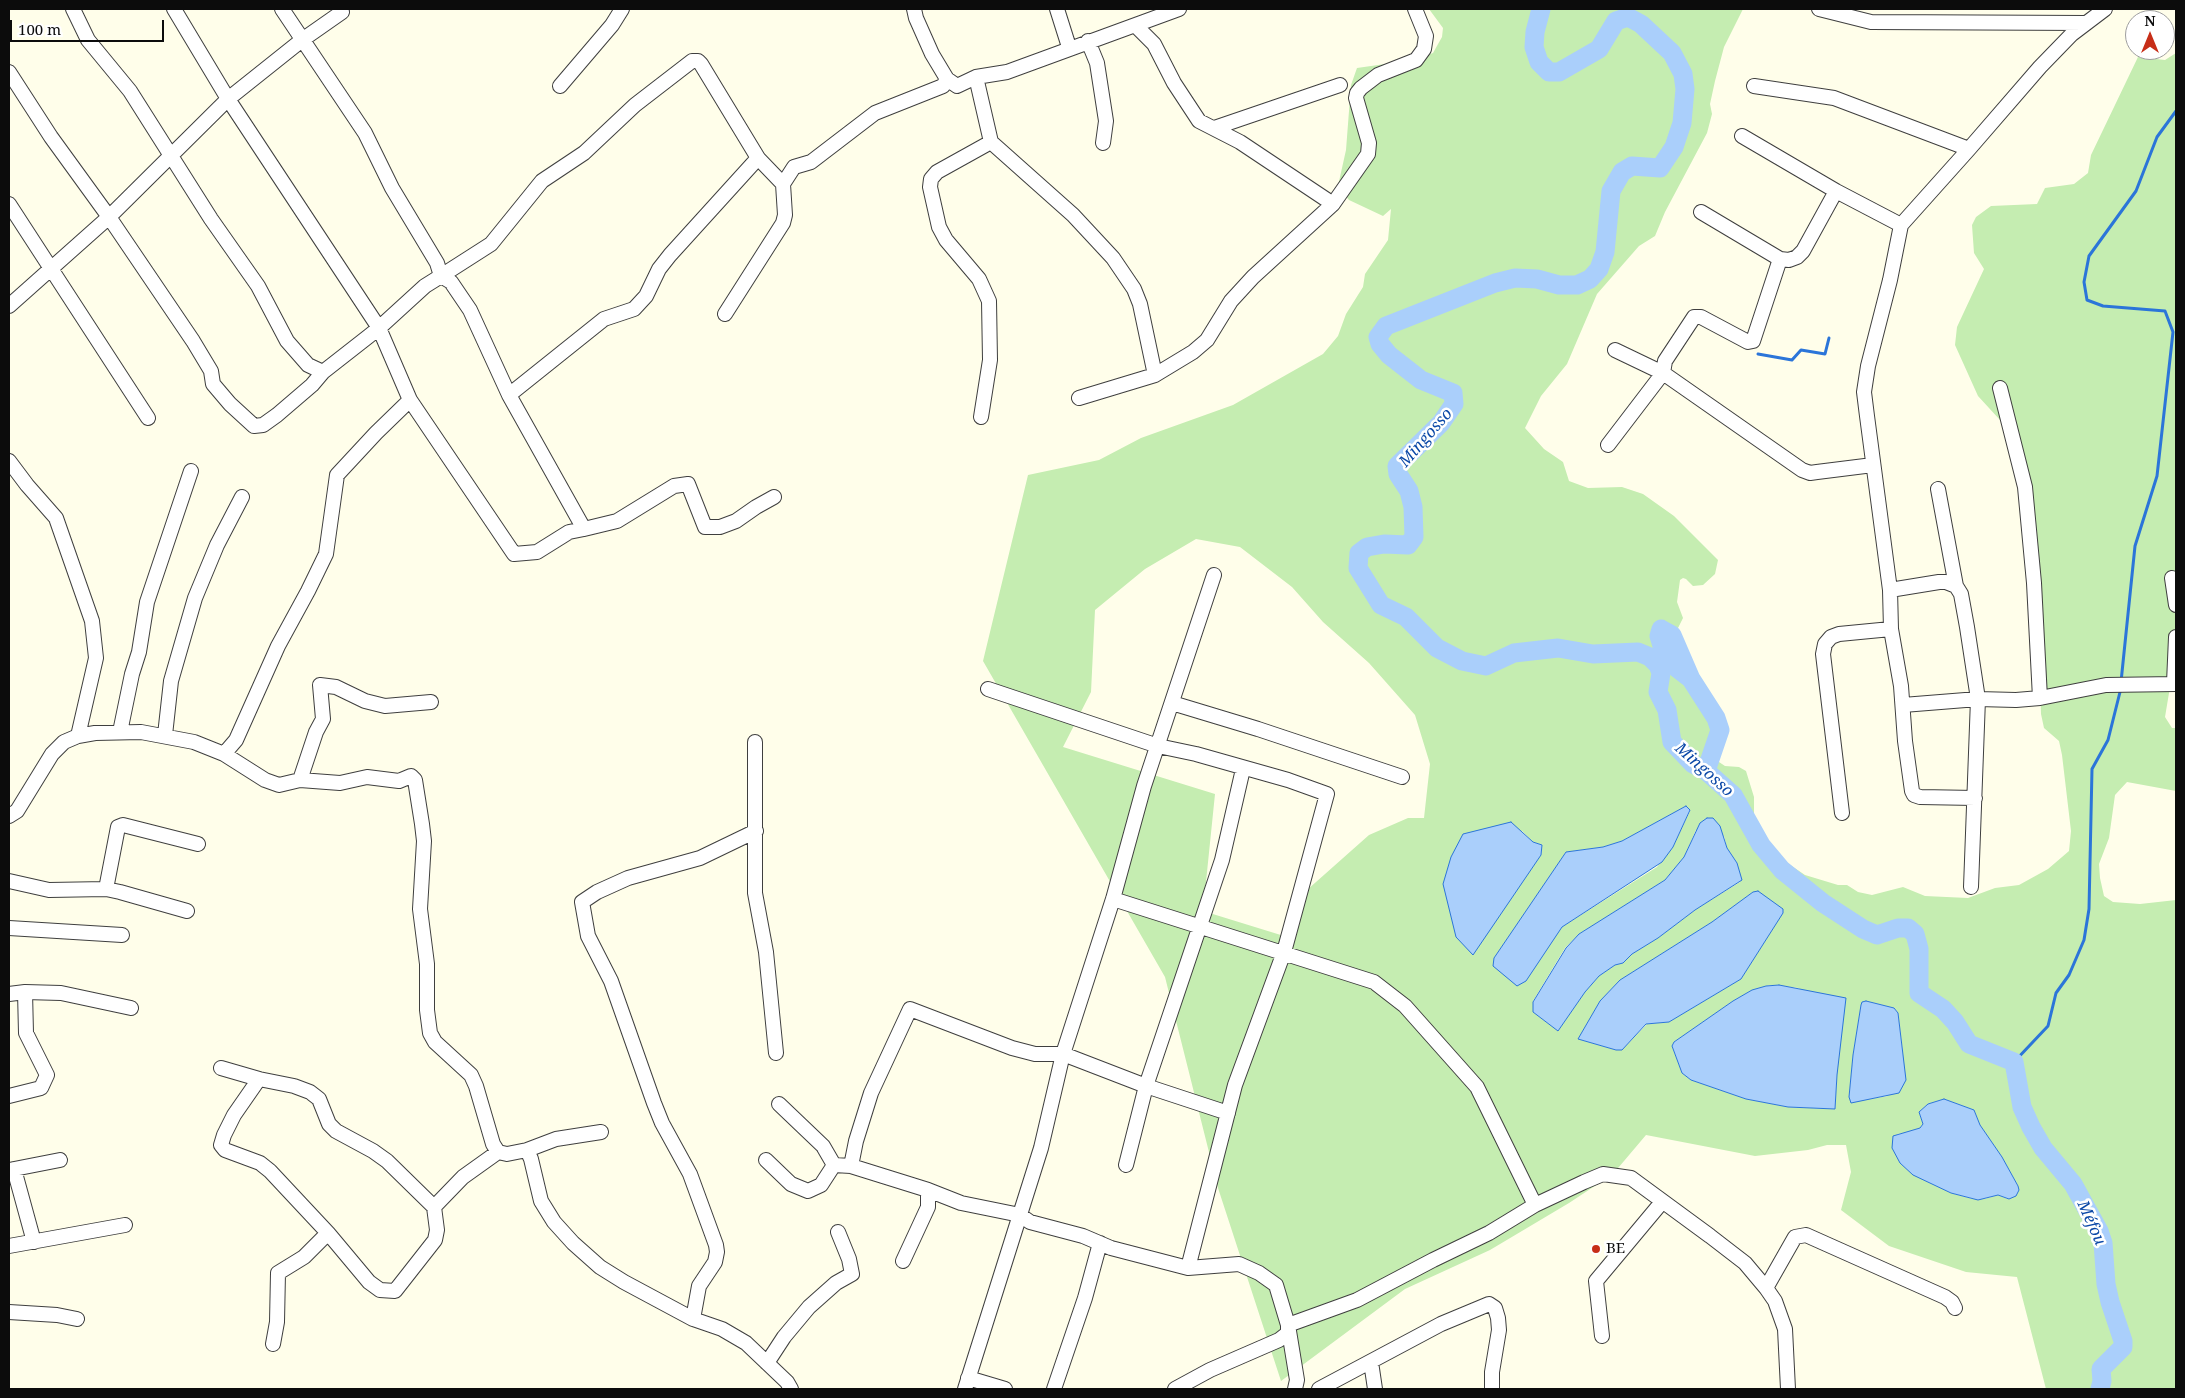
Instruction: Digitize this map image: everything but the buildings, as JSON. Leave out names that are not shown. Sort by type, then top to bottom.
[{"type":"street","points":[[73,9],[88,40],[130,91],[211,219],[258,286],[287,341],[308,365],[323,372]]},
{"type":"street","points":[[174,9],[228,99],[379,328],[410,400],[514,554],[537,552],[569,532],[617,521],[674,486],[688,484],[705,527],[720,527],[736,522],[756,507],[774,497]]},
{"type":"street","points":[[282,9],[365,133],[392,188],[437,263],[441,276],[452,282],[470,310],[509,396],[584,529]]},
{"type":"street","points":[[560,86],[612,25],[622,9]]},
{"type":"street","points":[[914,9],[932,54],[948,79],[957,86],[976,78],[1007,72],[1179,9]]},
{"type":"street","points":[[1057,9],[1070,48]]},
{"type":"street","points":[[1079,398],[1155,375],[1193,352],[1208,340],[1232,301],[1253,277],[1333,204],[1368,154],[1369,143],[1358,108],[1357,93],[1378,76],[1416,60],[1424,49],[1426,36],[1416,9]]},
{"type":"street","points":[[1819,9],[1861,15],[2086,23]]},
{"type":"street","points":[[1975,798],[1920,797],[1914,795],[1905,741],[1903,705],[1891,629],[1890,590],[1864,392],[1868,366],[1890,280],[1901,225],[1970,150],[2040,67],[2086,23],[2105,9]]},
{"type":"street","points":[[9,306],[109,217],[228,99],[302,40],[342,12]]},
{"type":"street","points":[[1136,26],[1154,44],[1174,82],[1199,121],[1240,142],[1333,204]]},
{"type":"street","points":[[1088,41],[1097,63],[1106,121],[1103,143]]},
{"type":"street","points":[[9,72],[51,137],[109,217],[193,341],[211,371],[213,384],[230,404],[254,426],[263,425],[277,415],[312,386],[323,372],[379,328],[425,286],[491,244],[542,182],[584,153],[622,116],[692,61],[698,60],[701,64],[758,158],[783,184]]},
{"type":"street","points":[[976,78],[991,142],[1073,214],[1113,258],[1134,289],[1140,304],[1155,375]]},
{"type":"street","points":[[725,314],[783,223],[785,215],[783,184],[794,167],[811,162],[875,112],[943,86],[948,79]]},
{"type":"street","points":[[1214,128],[1340,85]]},
{"type":"street","points":[[1754,86],[1834,98],[1970,150]]},
{"type":"street","points":[[1742,136],[1836,191],[1901,225]]},
{"type":"street","points":[[981,417],[990,360],[989,301],[983,286],[946,240],[940,227],[930,187],[931,179],[937,172],[991,142]]},
{"type":"street","points":[[509,396],[604,319],[634,309],[646,296],[659,269],[670,255],[758,158]]},
{"type":"street","points":[[1701,212],[1780,259],[1789,260],[1803,252],[1836,191]]},
{"type":"street","points":[[9,204],[148,418]]},
{"type":"street","points":[[1608,445],[1663,373],[1665,361],[1694,317],[1696,316],[1748,342],[1752,341],[1780,259]]},
{"type":"street","points":[[1615,350],[1663,373],[1802,470],[1810,473],[1873,465]]},
{"type":"street","points":[[2000,388],[2025,487],[2033,574],[2040,698]]},
{"type":"street","points":[[224,754],[236,740],[278,646],[326,554],[337,475],[376,432],[410,400]]},
{"type":"street","points":[[9,461],[56,518],[71,566],[92,621],[96,658],[78,736]]},
{"type":"street","points":[[120,732],[132,674],[139,652],[147,602],[191,471]]},
{"type":"street","points":[[1938,489],[1956,586],[1961,594],[1978,699],[1971,887]]},
{"type":"street","points":[[165,735],[171,681],[194,598],[217,545],[242,497]]},
{"type":"street","points":[[1005,1389],[966,1384],[1041,1148],[1063,1054],[1113,899],[1144,786],[1214,575]]},
{"type":"street","points":[[2172,578],[2176,605]]},
{"type":"street","points":[[1890,590],[1939,582],[1946,582],[1956,586]]},
{"type":"street","points":[[1842,812],[1823,654],[1825,644],[1832,637],[1839,634],[1891,629]]},
{"type":"street","points":[[1903,705],[1978,699],[2016,700],[2040,698],[2106,685],[2175,684],[2176,637]]},
{"type":"street","points":[[300,780],[310,748],[323,719],[320,685],[336,687],[365,701],[385,706],[431,702]]},
{"type":"street","points":[[988,689],[1021,702],[1158,746],[1196,754],[1243,769],[1288,780],[1327,794],[1284,952],[1235,1085],[1188,1268]]},
{"type":"street","points":[[1172,703],[1258,729],[1402,777]]},
{"type":"street","points":[[9,816],[17,811],[52,754],[64,742],[78,736],[141,732],[165,735],[194,742],[224,754],[265,780],[279,785],[300,780],[340,783],[366,777],[398,781],[411,776],[415,780],[424,842],[419,896],[427,964],[426,991],[430,1033],[435,1042],[470,1075],[476,1086],[493,1144],[498,1152],[507,1154],[527,1150],[556,1139],[600,1132]]},
{"type":"street","points":[[755,742],[755,893],[766,952],[776,1053]]},
{"type":"street","points":[[1126,1165],[1146,1086],[1222,860],[1243,769]]},
{"type":"street","points":[[106,889],[118,827],[123,824],[198,844]]},
{"type":"street","points":[[693,1319],[699,1286],[714,1262],[717,1252],[716,1245],[690,1174],[662,1123],[654,1103],[611,981],[588,936],[582,902],[597,892],[628,878],[700,858],[756,832]]},
{"type":"street","points":[[9,881],[49,890],[106,889],[187,911]]},
{"type":"street","points":[[1113,899],[1374,982],[1405,1006],[1477,1087],[1535,1205]]},
{"type":"street","points":[[9,928],[122,935]]},
{"type":"street","points":[[9,994],[25,992],[61,993],[131,1008]]},
{"type":"street","points":[[9,1096],[41,1088],[47,1075],[26,1033],[25,992]]},
{"type":"street","points":[[851,1166],[856,1141],[871,1093],[910,1008],[1012,1048],[1035,1054],[1063,1054],[1146,1086],[1228,1113]]},
{"type":"street","points":[[221,1068],[259,1079],[294,1086],[310,1092],[319,1099],[329,1124],[336,1131],[373,1151],[387,1161],[434,1207],[437,1230],[435,1240],[396,1291],[380,1290],[369,1282],[328,1233],[270,1171],[260,1163],[225,1150],[221,1145],[234,1115],[259,1079]]},
{"type":"street","points":[[779,1104],[823,1146],[834,1165]]},
{"type":"street","points":[[527,1150],[532,1159],[541,1202],[554,1222],[573,1244],[600,1267],[624,1282],[693,1319],[722,1328],[746,1343],[787,1382],[790,1389]]},
{"type":"street","points":[[434,1207],[463,1177],[498,1152]]},
{"type":"street","points":[[34,1242],[11,1169],[60,1160]]},
{"type":"street","points":[[766,1160],[791,1184],[808,1192],[821,1185],[834,1165]]},
{"type":"street","points":[[834,1165],[851,1166],[928,1190],[962,1203],[1020,1215],[1030,1222],[1188,1268],[1239,1264],[1258,1273],[1276,1285],[1288,1325],[1297,1380],[1295,1389]]},
{"type":"street","points":[[1288,1325],[1357,1300],[1489,1233],[1535,1205],[1603,1174],[1631,1178],[1745,1263],[1775,1301],[1785,1328],[1788,1389]]},
{"type":"street","points":[[903,1261],[928,1206],[928,1190]]},
{"type":"street","points":[[1602,1336],[1596,1281],[1662,1202]]},
{"type":"street","points":[[9,1246],[125,1225]]},
{"type":"street","points":[[768,1363],[784,1337],[810,1307],[836,1283],[852,1274],[849,1258],[838,1232]]},
{"type":"street","points":[[273,1344],[277,1322],[278,1273],[304,1257],[328,1233]]},
{"type":"street","points":[[1766,1288],[1795,1237],[1806,1235],[1945,1297],[1952,1302],[1955,1308]]},
{"type":"street","points":[[1054,1389],[1085,1298],[1100,1243]]},
{"type":"street","points":[[1319,1389],[1441,1324],[1490,1304],[1498,1318],[1499,1330],[1492,1372],[1492,1389]]},
{"type":"street","points":[[9,1312],[57,1315],[77,1319]]},
{"type":"street","points":[[1175,1389],[1210,1370],[1279,1340],[1288,1333],[1288,1325]]},
{"type":"street","points":[[1371,1362],[1375,1389]]},
{"type":"green space","points":[[1429,9],[1743,9],[1724,47],[1710,104],[1712,114],[1707,133],[1665,212],[1655,236],[1639,246],[1597,294],[1567,364],[1541,396],[1525,428],[1544,449],[1563,462],[1569,481],[1588,488],[1622,487],[1643,494],[1674,516],[1718,560],[1715,574],[1703,585],[1693,586],[1686,579],[1680,580],[1677,602],[1683,618],[1677,630],[1688,659],[1724,724],[1722,743],[1716,754],[1716,760],[1725,766],[1739,767],[1746,771],[1754,797],[1754,824],[1777,856],[1805,875],[1838,885],[1847,885],[1858,892],[1872,895],[1903,887],[1925,896],[1968,898],[1995,888],[2019,885],[2048,869],[2069,851],[2071,831],[2059,741],[2044,728],[2041,714],[2037,587],[2011,432],[1978,396],[1955,345],[1957,327],[1984,269],[1974,253],[1972,225],[1976,217],[1991,206],[2037,204],[2045,188],[2074,184],[2088,173],[2091,155],[2137,60],[2175,60],[2176,53],[2176,687],[2170,687],[2165,717],[2172,728],[2176,728],[2176,791],[2127,782],[2115,795],[2109,838],[2099,864],[2104,896],[2113,902],[2140,904],[2176,900],[2176,1389],[2046,1389],[2017,1277],[1966,1272],[1889,1246],[1841,1210],[1851,1172],[1846,1145],[1827,1145],[1808,1150],[1755,1156],[1646,1135],[1613,1174],[1569,1203],[1490,1250],[1405,1289],[1281,1381],[1218,1188],[1165,977],[983,661],[1028,475],[1099,460],[1141,438],[1233,405],[1323,354],[1338,336],[1346,314],[1363,287],[1365,274],[1388,240],[1391,209],[1383,216],[1349,200],[1338,186],[1346,150],[1351,85],[1357,68],[1413,60],[1433,53],[1442,37],[1443,28]],"holes":[[[1196,539],[1240,547],[1292,587],[1323,622],[1369,663],[1415,715],[1430,764],[1424,818],[1408,818],[1369,835],[1307,890],[1284,936],[1203,911],[1215,794],[1063,747],[1091,692],[1095,610],[1145,569]],[[1686,806],[1690,811],[1673,847],[1657,867],[1562,927],[1526,981],[1494,958],[1566,852],[1603,847],[1622,841]],[[1696,830],[1724,836],[1727,848],[1737,863],[1740,882],[1695,910],[1658,938],[1632,954],[1623,963],[1615,965],[1599,976],[1585,992],[1558,1031],[1533,1012],[1533,1001],[1565,948],[1579,934],[1665,880],[1684,857]],[[1522,831],[1533,842],[1542,845],[1541,855],[1473,954]],[[1753,892],[1783,913],[1741,979],[1669,1022],[1647,1024],[1622,1050],[1578,1039],[1600,1001],[1620,980],[1712,922]],[[1771,985],[1799,988],[1837,1075],[1835,1109],[1788,1107],[1746,1099],[1691,1080],[1682,1073],[1672,1046],[1674,1042],[1752,990]],[[1866,1001],[1894,1008],[1898,1013],[1903,1057],[1888,1096],[1869,1099],[1849,1097],[1853,1055],[1862,1002]],[[1944,1099],[1974,1110],[1980,1125],[2002,1157],[2018,1186],[2008,1199],[1998,1195],[1984,1199],[1973,1199],[1951,1193],[1913,1174],[1900,1163],[1897,1134],[1907,1133],[1920,1128],[1923,1124],[1919,1112],[1928,1104]]]},
{"type":"water","points":[[1686,806],[1690,810],[1673,847],[1662,862],[1562,927],[1526,981],[1517,986],[1493,966],[1494,958],[1566,852],[1603,847],[1622,841]]},
{"type":"water","points":[[1707,818],[1713,818],[1720,826],[1727,848],[1737,863],[1742,880],[1695,910],[1658,938],[1632,954],[1623,963],[1615,965],[1599,976],[1585,992],[1558,1031],[1533,1012],[1533,1002],[1566,948],[1579,934],[1665,880],[1684,857],[1700,823]]},
{"type":"water","points":[[1511,822],[1533,842],[1542,845],[1541,855],[1473,955],[1456,937],[1443,884],[1451,857],[1463,834]]},
{"type":"water","points":[[1758,891],[1783,909],[1783,913],[1741,979],[1669,1022],[1646,1024],[1622,1050],[1578,1039],[1600,1001],[1620,980],[1712,922],[1753,892]]},
{"type":"water","points":[[1779,985],[1846,998],[1835,1109],[1788,1107],[1746,1099],[1691,1080],[1682,1073],[1672,1046],[1674,1042],[1752,990]]},
{"type":"water","points":[[1866,1001],[1894,1008],[1898,1013],[1906,1080],[1899,1093],[1851,1103],[1849,1097],[1853,1055],[1861,1005],[1862,1002]]},
{"type":"water","points":[[1944,1099],[1974,1110],[1980,1125],[2002,1157],[2018,1186],[2019,1190],[2016,1196],[2009,1199],[1998,1195],[1978,1200],[1951,1193],[1913,1175],[1900,1163],[1892,1148],[1893,1136],[1920,1128],[1923,1124],[1919,1112],[1928,1104]]},
{"type":"waterway","name":"Mingosso","points":[[1541,9],[1535,32],[1534,47],[1539,62],[1549,72],[1559,72],[1599,49],[1616,21],[1628,17],[1641,24],[1672,53],[1683,74],[1685,89],[1682,123],[1674,147],[1660,168],[1632,166],[1622,172],[1611,191],[1605,252],[1599,269],[1590,279],[1577,285],[1559,285],[1537,279],[1515,278],[1495,283],[1386,326],[1378,337],[1380,344],[1389,355],[1421,380],[1453,393],[1454,404],[1441,423],[1397,466],[1398,474],[1409,491],[1413,507],[1414,537],[1408,545],[1384,544],[1367,547],[1359,553],[1358,568],[1381,605],[1406,617],[1437,648],[1462,661],[1486,666],[1514,653],[1558,648],[1593,654],[1638,652],[1650,657],[1658,665],[1661,673],[1658,692],[1667,710],[1672,742],[1693,764],[1706,771],[1733,795],[1761,845],[1782,870],[1823,903],[1863,929],[1877,935],[1898,928],[1908,928],[1915,934],[1919,949],[1919,993],[1943,1009],[1955,1022],[1969,1044],[2014,1062],[2022,1107],[2031,1127],[2043,1148],[2073,1184],[2099,1231],[2103,1243],[2106,1284],[2123,1341],[2123,1347],[2101,1369],[2102,1381],[2100,1389]]},
{"type":"waterway","points":[[2121,682],[2135,546],[2157,476],[2173,332],[2165,311],[2103,306],[2087,300],[2084,282],[2089,256],[2136,191],[2157,137],[2176,111]]},
{"type":"waterway","points":[[1758,354],[1792,360],[1801,350],[1825,354],[1829,338]]},
{"type":"waterway","points":[[1691,679],[1678,669],[1663,649],[1659,636],[1661,629],[1672,635],[1691,679],[1716,718],[1720,730],[1706,771]]},
{"type":"waterway","points":[[2014,1062],[2048,1026],[2056,993],[2069,975],[2084,940],[2089,909],[2092,769],[2108,740],[2121,688]]},
{"type":"place","name":"BE","points":[[1596,1249]]},
{"type":"water label","name":"Méfou","points":[[2091,1223]]}]
